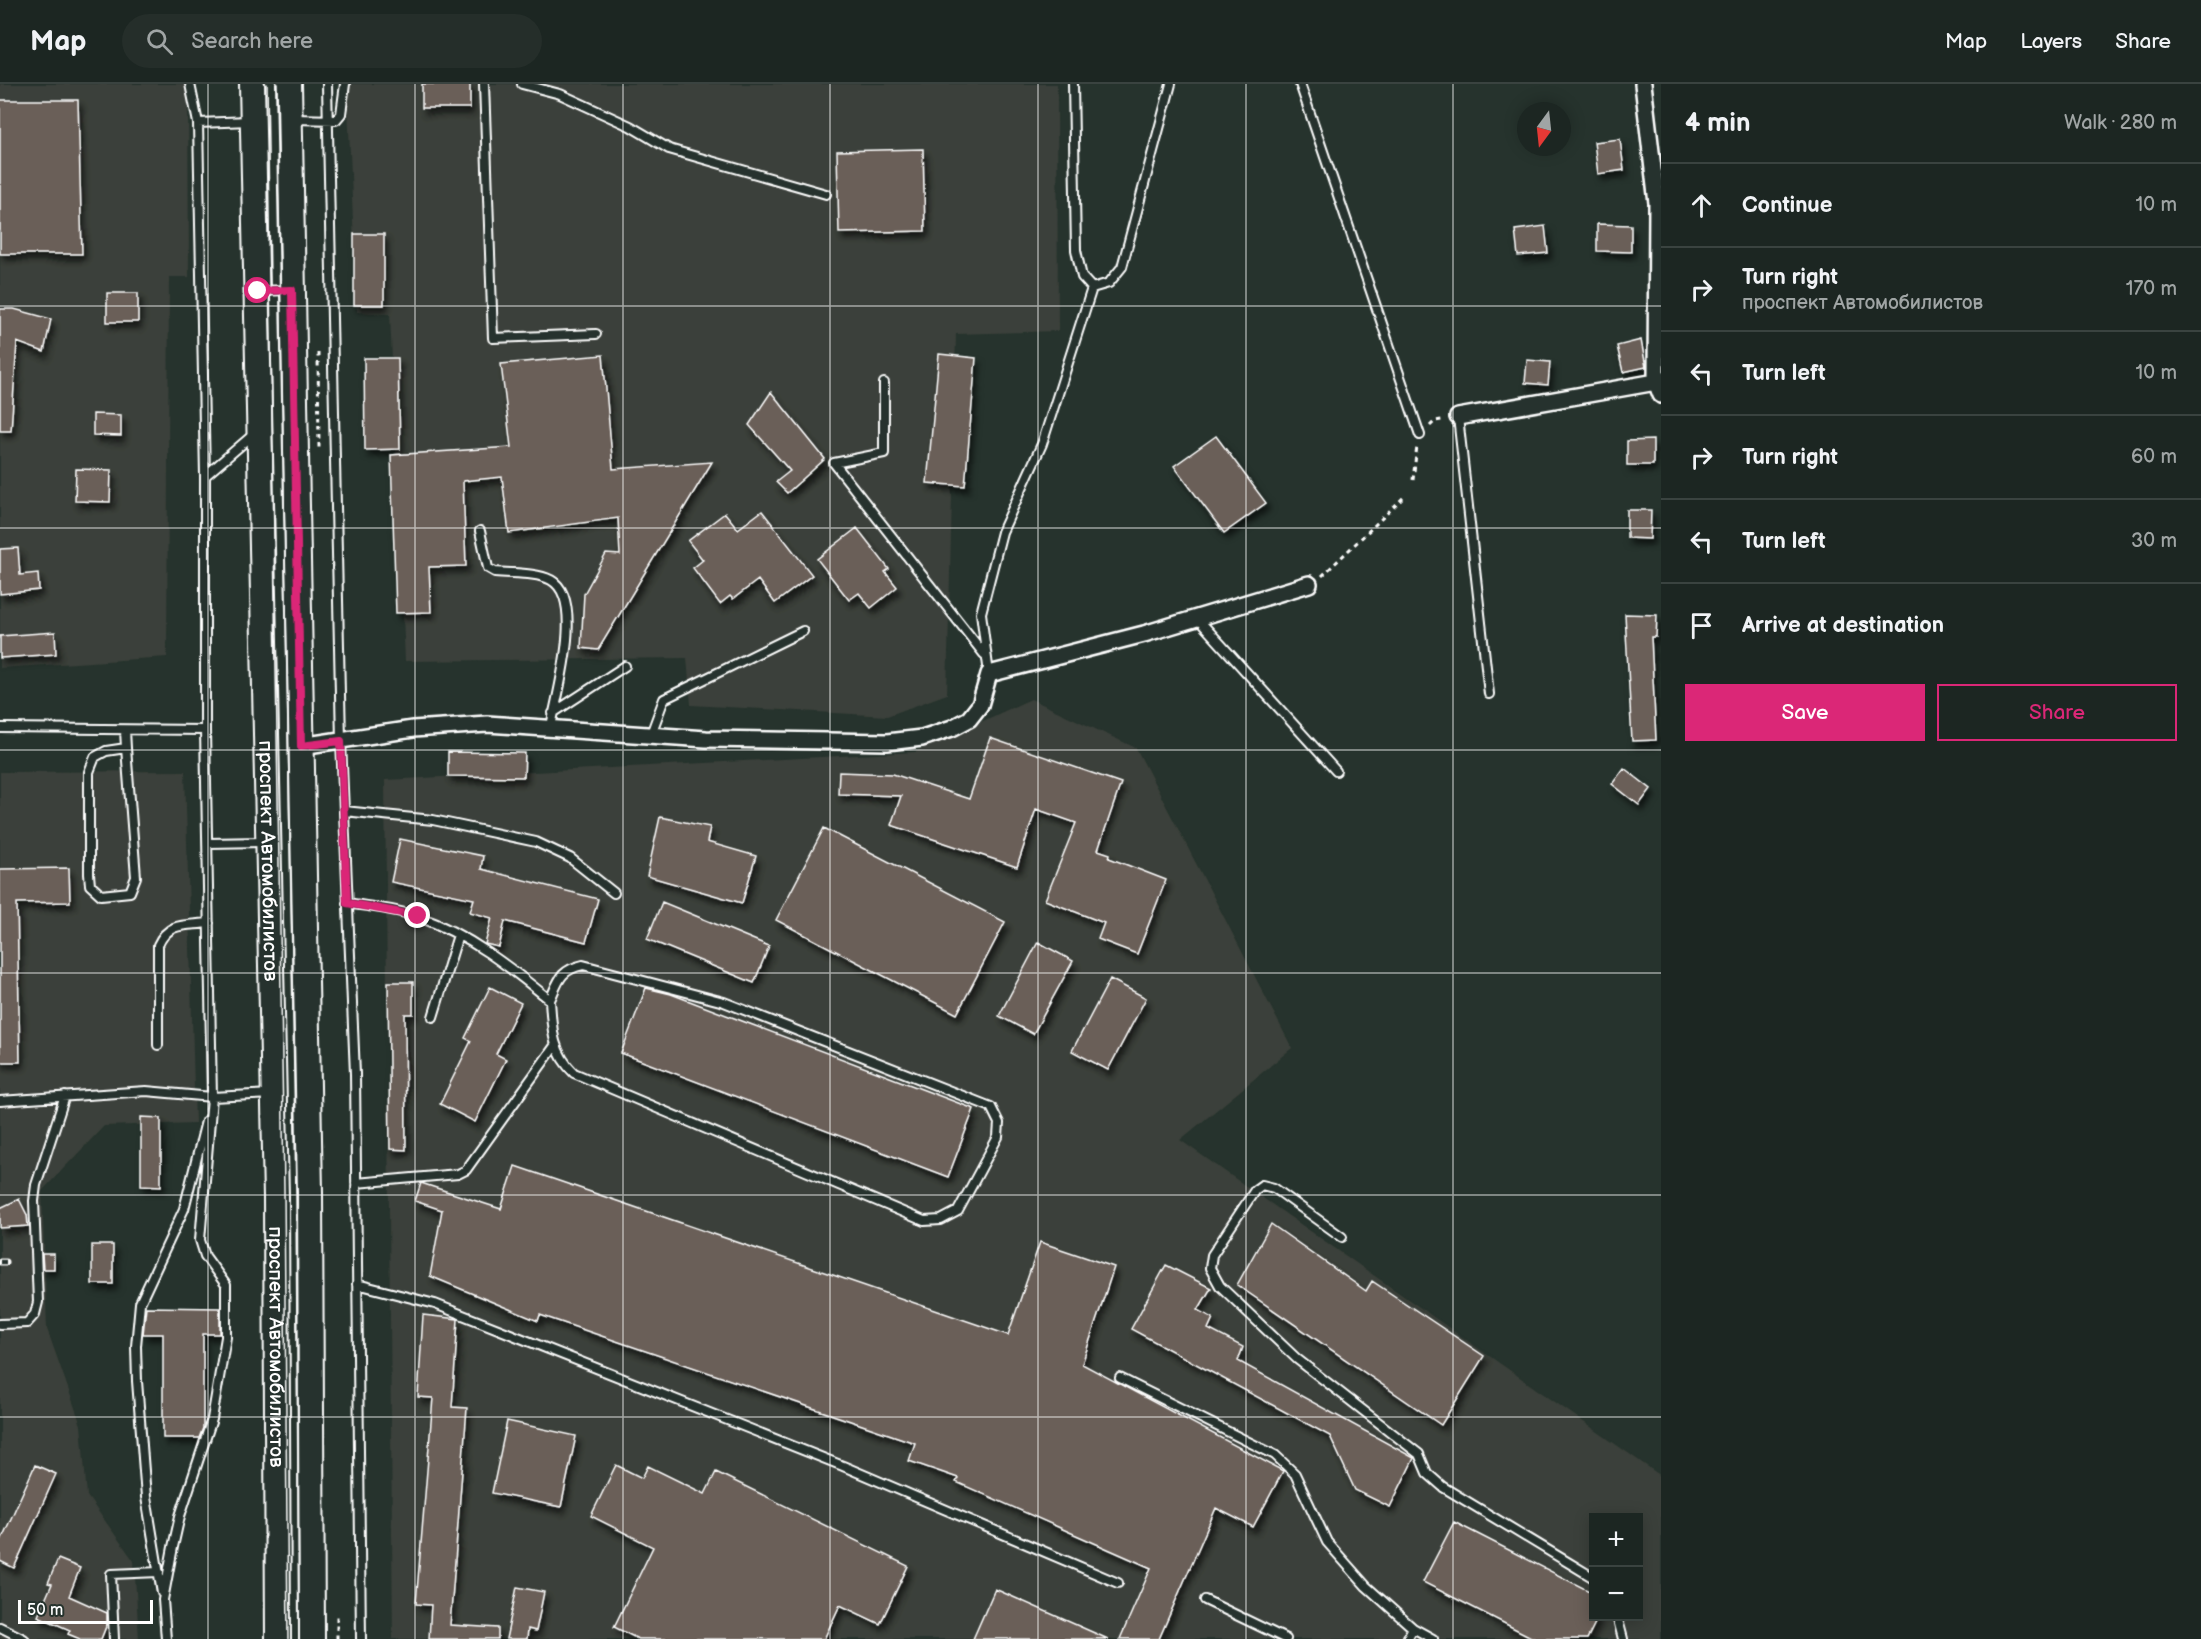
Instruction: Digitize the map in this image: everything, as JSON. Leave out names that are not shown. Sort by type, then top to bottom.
[{"type":"main road","name":"проспект Автомобилистов","points":[[252,84],[276,1197],[278,1639]]},
{"type":"main road","name":"проспект Автомобилистов","points":[[289,84],[310,1203],[312,1639]]},
{"type":"street","points":[[1458,417],[1659,385],[1659,205],[1643,84]]},
{"type":"street","points":[[301,746],[413,729],[552,720],[706,739],[865,742],[922,738],[952,728],[969,719],[980,705],[989,674],[1144,634],[1309,584]]},
{"type":"lane","points":[[163,1600],[180,1516],[212,1419],[226,1337],[226,1286],[205,1256],[200,1240],[212,1097],[205,730],[206,476],[198,123],[190,84]]},
{"type":"lane","points":[[327,84],[341,741],[355,1074],[361,1639]]},
{"type":"lane","points":[[289,119],[336,120],[341,114],[345,84]]},
{"type":"lane","points":[[484,84],[493,338],[596,334]]},
{"type":"lane","points":[[522,84],[560,94],[630,126],[669,149],[826,194]]},
{"type":"lane","points":[[1073,84],[1076,250],[1082,277],[1092,288]]},
{"type":"lane","points":[[1092,288],[1109,283],[1122,267],[1171,84]]},
{"type":"lane","points":[[1300,84],[1420,435]]},
{"type":"lane","points":[[198,123],[253,121]]},
{"type":"lane","points":[[989,674],[981,613],[1002,532],[1042,444],[1092,288]]},
{"type":"lane","points":[[258,291],[292,290]]},
{"type":"lane","points":[[884,383],[884,453],[834,463],[985,655]]},
{"type":"lane","points":[[1458,417],[1489,694]]},
{"type":"lane","points":[[206,476],[243,445],[261,426]]},
{"type":"lane","points":[[480,531],[488,568],[495,572],[550,580],[560,588],[566,606],[567,629],[564,670],[552,720]]},
{"type":"lane","points":[[1197,618],[1336,771]]},
{"type":"lane","points":[[651,734],[664,699],[803,631]]},
{"type":"lane","points":[[552,720],[625,666]]},
{"type":"lane","points":[[0,728],[205,730]]},
{"type":"lane","points":[[125,730],[136,877],[130,892],[101,895],[90,885],[89,772],[95,757],[106,751],[126,748]]},
{"type":"lane","points":[[344,811],[433,820],[536,842],[570,858],[614,893]]},
{"type":"lane","points":[[208,843],[269,842]]},
{"type":"lane","points":[[347,903],[418,916],[458,935],[496,958],[550,1000]]},
{"type":"lane","points":[[158,1045],[159,945],[164,933],[170,928],[209,923]]},
{"type":"lane","points":[[433,1017],[458,935]]},
{"type":"lane","points":[[583,965],[724,1002],[991,1107],[999,1123],[998,1137],[958,1211],[941,1220],[924,1221],[574,1073],[562,1062],[555,1047],[550,1000],[561,976],[569,968],[583,965]]},
{"type":"lane","points":[[356,1183],[458,1174],[466,1170],[555,1047]]},
{"type":"lane","points":[[0,1101],[146,1091],[212,1097],[273,1094]]},
{"type":"lane","points":[[0,1324],[27,1323],[35,1314],[38,1302],[34,1201],[36,1185],[65,1096]]},
{"type":"lane","points":[[166,1639],[163,1600],[146,1497],[137,1381],[137,1318],[140,1303],[184,1209],[212,1097]]},
{"type":"lane","points":[[1342,1237],[1274,1188],[1262,1185],[1255,1190],[1212,1255],[1210,1268],[1220,1286],[1297,1359],[1419,1454],[1427,1473],[1443,1487],[1589,1576]]},
{"type":"lane","points":[[357,1284],[435,1304],[843,1466],[1118,1583]]},
{"type":"lane","points":[[1120,1378],[1275,1455],[1295,1474],[1327,1542],[1366,1586],[1413,1628],[1433,1639]]},
{"type":"lane","points":[[114,1639],[111,1574],[159,1572]]},
{"type":"lane","points":[[1205,1600],[1286,1639]]},
{"type":"lane","points":[[1618,1621],[1623,1639]]},
{"type":"lane","points":[[0,1627],[24,1639]]},
{"type":"lane","points":[[1407,1639],[1413,1628]]},
{"type":"path","points":[[318,348],[319,456]]},
{"type":"path","points":[[1309,584],[1331,570],[1405,496]]},
{"type":"path","points":[[337,1613],[337,1639]]},
{"type":"shaded area","points":[[0,84],[188,84],[189,277],[169,277],[167,657],[0,668]]},
{"type":"shaded area","points":[[347,84],[1057,84],[1058,331],[956,334],[947,694],[887,716],[691,705],[687,658],[405,661],[390,314],[357,312]]},
{"type":"shaded area","points":[[1031,699],[1136,748],[1292,1048],[1180,1140],[1661,1476],[1661,1639],[393,1639],[385,780],[915,752]]},
{"type":"shaded area","points":[[185,771],[195,1123],[104,1126],[42,1191],[47,1329],[81,1425],[87,1496],[134,1561],[139,1639],[0,1639],[0,772]]},
{"type":"building","points":[[422,84],[470,84],[470,108],[422,108]]},
{"type":"building","points":[[0,100],[78,100],[82,254],[0,254]]},
{"type":"building","points":[[1620,139],[1624,170],[1598,174],[1594,142]]},
{"type":"building","points":[[923,149],[925,231],[839,233],[837,151]]},
{"type":"building","points":[[1597,224],[1631,225],[1631,252],[1597,251]]},
{"type":"building","points":[[1545,226],[1548,253],[1518,256],[1515,230]]},
{"type":"building","points":[[354,234],[384,234],[384,305],[354,305]]},
{"type":"building","points":[[107,293],[138,293],[138,322],[107,322]]},
{"type":"building","points":[[0,309],[14,309],[51,319],[44,352],[17,342],[11,431],[0,431]]},
{"type":"building","points":[[1641,340],[1646,367],[1623,372],[1617,346]]},
{"type":"building","points":[[939,354],[976,358],[965,486],[927,483]]},
{"type":"building","points":[[603,355],[613,469],[712,462],[598,650],[581,648],[584,594],[606,554],[620,555],[618,518],[509,533],[502,477],[463,481],[466,566],[429,567],[431,612],[396,613],[391,455],[511,447],[501,364]]},
{"type":"building","points":[[364,358],[398,358],[400,449],[365,450]]},
{"type":"building","points":[[1527,360],[1550,362],[1548,385],[1525,383]]},
{"type":"building","points":[[771,392],[825,459],[787,493],[776,482],[790,471],[749,425]]},
{"type":"building","points":[[93,414],[121,415],[121,436],[93,435]]},
{"type":"building","points":[[1216,436],[1266,503],[1224,533],[1174,466]]},
{"type":"building","points":[[1653,440],[1653,465],[1627,465],[1627,441]]},
{"type":"building","points":[[76,469],[111,470],[110,502],[75,501]]},
{"type":"building","points":[[1627,510],[1651,510],[1650,539],[1627,538]]},
{"type":"building","points":[[762,511],[812,575],[775,603],[758,580],[733,599],[730,596],[720,604],[693,568],[703,560],[688,541],[725,513],[738,529]]},
{"type":"building","points":[[857,528],[889,569],[885,572],[897,587],[871,608],[859,593],[849,600],[817,559]]},
{"type":"building","points":[[18,548],[20,575],[38,573],[39,590],[0,594],[0,549]]},
{"type":"building","points":[[1625,614],[1657,615],[1656,637],[1651,637],[1656,740],[1632,741]]},
{"type":"building","points":[[55,632],[56,654],[0,658],[0,636]]},
{"type":"building","points":[[990,738],[1121,783],[1098,850],[1110,854],[1109,858],[1166,880],[1137,954],[1098,939],[1104,923],[1045,900],[1076,823],[1036,809],[1017,867],[891,825],[901,796],[838,794],[839,772],[893,774],[969,799]]},
{"type":"building","points":[[448,752],[525,753],[524,777],[448,776]]},
{"type":"building","points":[[1624,768],[1651,789],[1639,805],[1612,784]]},
{"type":"building","points":[[660,817],[710,827],[707,842],[756,856],[742,903],[647,876]]},
{"type":"building","points":[[824,828],[1005,922],[957,1014],[776,920]]},
{"type":"building","points":[[400,839],[483,856],[481,869],[598,899],[586,942],[505,921],[499,947],[485,944],[492,918],[470,912],[474,899],[391,882]]},
{"type":"building","points":[[69,868],[70,902],[17,903],[20,1062],[0,1062],[0,869]]},
{"type":"building","points":[[662,902],[769,946],[754,983],[647,939]]},
{"type":"building","points":[[1038,942],[1073,961],[1033,1034],[999,1016]]},
{"type":"building","points":[[1110,979],[1146,998],[1108,1070],[1072,1051]]},
{"type":"building","points":[[388,982],[413,982],[413,1014],[405,1014],[406,1150],[390,1149]]},
{"type":"building","points":[[490,987],[521,1003],[496,1054],[506,1059],[475,1122],[440,1104],[471,1041],[465,1038]]},
{"type":"building","points":[[646,988],[671,994],[974,1109],[948,1177],[621,1053]]},
{"type":"building","points":[[141,1117],[161,1118],[161,1186],[141,1185]]},
{"type":"building","points":[[515,1166],[1008,1335],[1040,1242],[1114,1267],[1082,1364],[1283,1471],[1253,1527],[1216,1508],[1159,1639],[1120,1639],[1151,1568],[956,1482],[958,1478],[909,1461],[915,1443],[540,1315],[538,1321],[430,1276],[442,1210],[415,1201],[421,1183],[501,1209]]},
{"type":"building","points":[[19,1199],[27,1215],[28,1226],[0,1228],[0,1208]]},
{"type":"building","points":[[1271,1224],[1366,1291],[1372,1281],[1484,1356],[1441,1425],[1237,1285]]},
{"type":"building","points":[[92,1245],[113,1245],[113,1284],[92,1284]]},
{"type":"building","points":[[42,1254],[54,1254],[54,1269],[43,1269]]},
{"type":"building","points":[[1166,1265],[1211,1288],[1198,1310],[1213,1318],[1208,1329],[1243,1347],[1238,1361],[1414,1458],[1390,1507],[1355,1490],[1330,1436],[1131,1329]]},
{"type":"building","points":[[146,1307],[220,1308],[220,1334],[203,1334],[203,1428],[199,1438],[163,1438],[163,1334],[143,1334]]},
{"type":"building","points":[[423,1315],[458,1319],[452,1407],[467,1408],[450,1625],[498,1628],[498,1639],[429,1639],[431,1605],[416,1604],[433,1398],[418,1397]]},
{"type":"building","points":[[507,1421],[576,1436],[561,1507],[492,1493]]},
{"type":"building","points":[[35,1465],[56,1474],[14,1568],[0,1561],[0,1543]]},
{"type":"building","points":[[616,1465],[642,1478],[648,1466],[705,1494],[716,1472],[908,1566],[880,1624],[840,1605],[824,1639],[638,1639],[614,1627],[653,1547],[591,1516]]},
{"type":"building","points":[[1454,1522],[1589,1591],[1589,1621],[1596,1621],[1587,1639],[1535,1639],[1423,1582]]},
{"type":"building","points":[[58,1559],[80,1568],[69,1596],[107,1613],[107,1624],[101,1639],[80,1639],[68,1634],[70,1630],[38,1616],[52,1584],[48,1583]]},
{"type":"building","points":[[517,1587],[544,1592],[536,1631],[528,1629],[527,1639],[506,1639]]},
{"type":"building","points":[[995,1589],[1108,1639],[973,1639]]},
{"type":"tram line","points":[[267,84],[284,1190],[288,1639]]},
{"type":"tram line","points":[[277,84],[296,1194],[299,1639]]},
{"type":"railway","points":[[0,1262],[6,1262]]},
{"type":"route","points":[[258,291],[292,290],[301,746],[341,741],[347,903],[418,916]]}]
